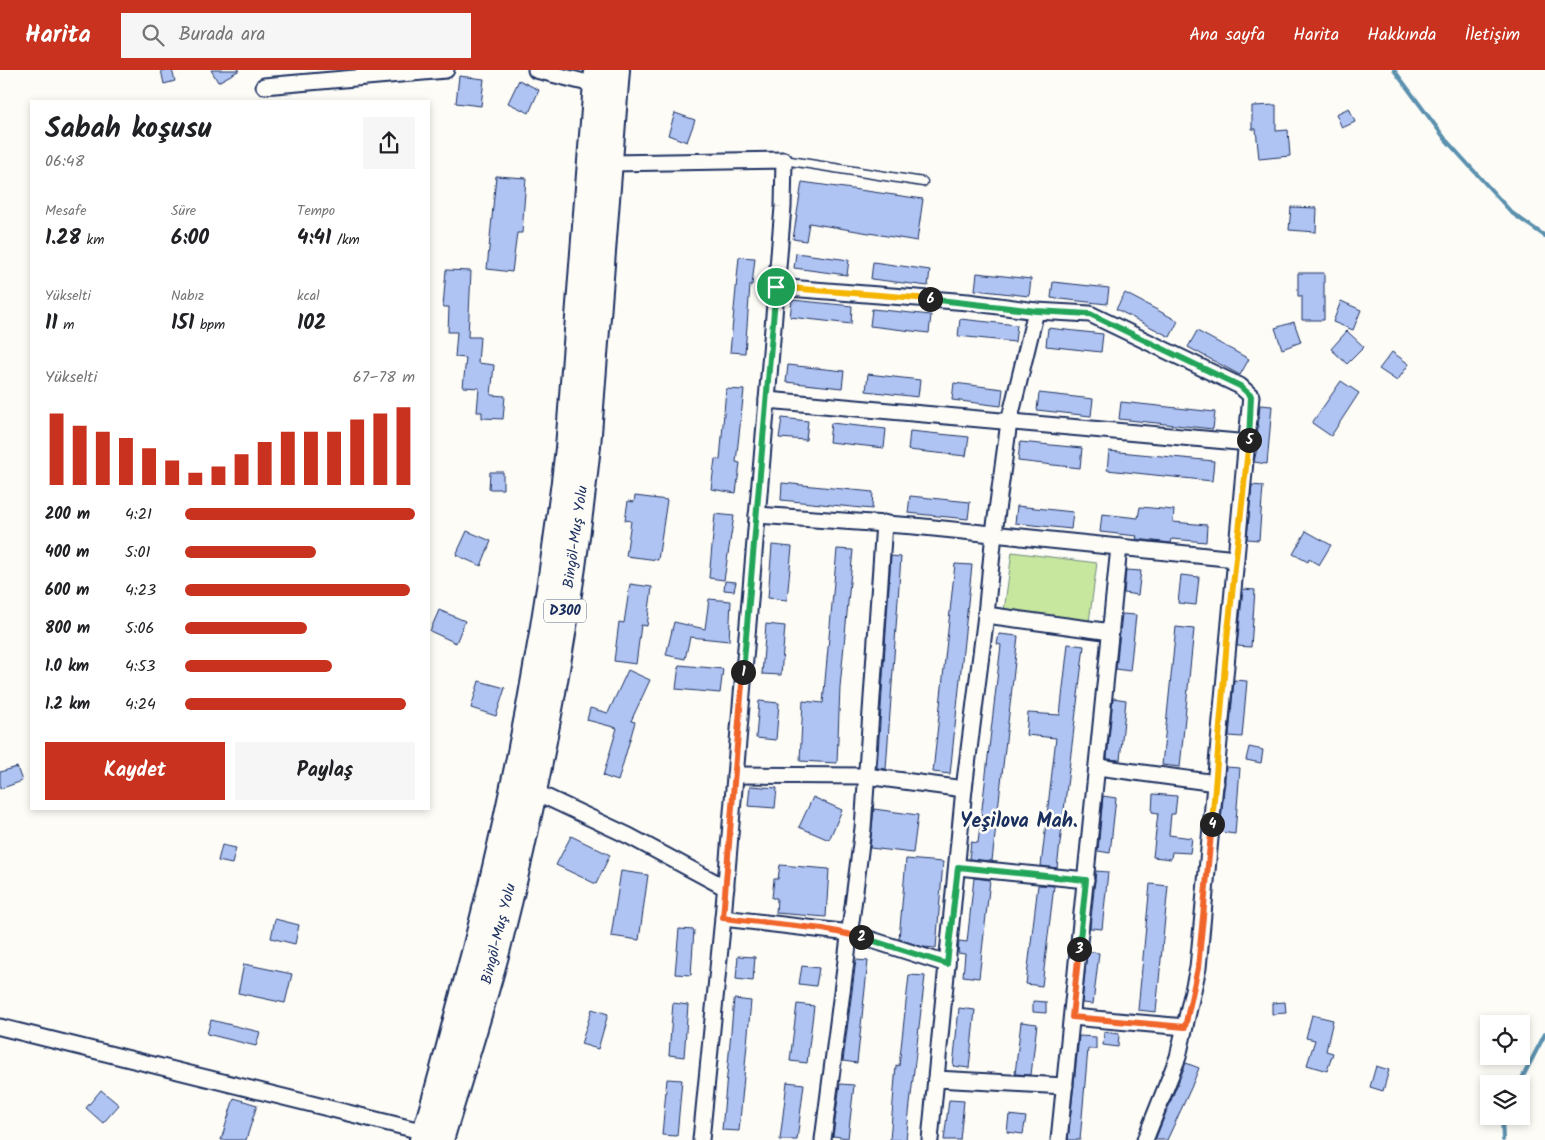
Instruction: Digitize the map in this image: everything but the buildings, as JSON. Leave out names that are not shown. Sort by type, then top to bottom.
[{"type":"highway","name":"Bingöl-Muş Yolu","points":[[524,787],[549,713],[582,501],[594,390],[617,70]]},
{"type":"highway","name":"Bingöl-Muş Yolu","points":[[429,1137],[498,948],[524,787],[562,502],[572,400],[596,78]]},
{"type":"street","points":[[264,86],[446,70]]},
{"type":"street","points":[[536,70],[596,78]]},
{"type":"street","points":[[611,163],[784,160],[767,400],[726,888],[701,1140]]},
{"type":"street","points":[[776,287],[968,302],[1036,311],[1090,314],[1240,386],[1251,396],[1249,443],[1236,559],[1198,968],[1178,1057],[1144,1140]]},
{"type":"street","points":[[930,1140],[958,867],[964,789],[986,615],[994,533],[1009,422],[1036,311]]},
{"type":"street","points":[[767,400],[1249,443]]},
{"type":"street","points":[[757,515],[884,523],[994,533],[1236,559]]},
{"type":"street","points":[[823,1140],[863,828],[884,523]]},
{"type":"street","points":[[1058,1140],[1098,767],[1119,547]]},
{"type":"street","points":[[986,615],[1111,632]]},
{"type":"street","points":[[1098,767],[1216,783]]},
{"type":"street","points":[[735,775],[866,776],[964,789]]},
{"type":"street","points":[[524,787],[629,836],[726,888]]},
{"type":"street","points":[[958,867],[1086,880]]},
{"type":"street","points":[[723,918],[850,933],[947,964]]},
{"type":"street","points":[[1072,1017],[1185,1027]]},
{"type":"street","points":[[0,1027],[429,1137]]},
{"type":"street","points":[[936,1079],[1065,1086]]},
{"type":"lane","points":[[784,160],[923,182]]},
{"type":"green space","points":[[1012,552],[1097,563],[1089,622],[1004,611]]},
{"type":"waterway","points":[[1394,70],[1446,140],[1512,213],[1545,236]]},
{"type":"waterway","points":[[1524,1075],[1545,1034]]},
{"type":"waterway","points":[[1502,1125],[1503,1140]]},
{"type":"district","name":"Yeşilova Mah.","points":[[1019,822]]},
{"type":"route","points":[[776,287],[968,302],[1036,311],[1090,314],[1142,337],[1240,386],[1251,396],[1249,443],[1227,640],[1215,796],[1198,968],[1185,1027],[1170,1024],[1072,1017],[1086,880],[958,867],[947,964],[850,933],[723,918],[776,287]]}]
